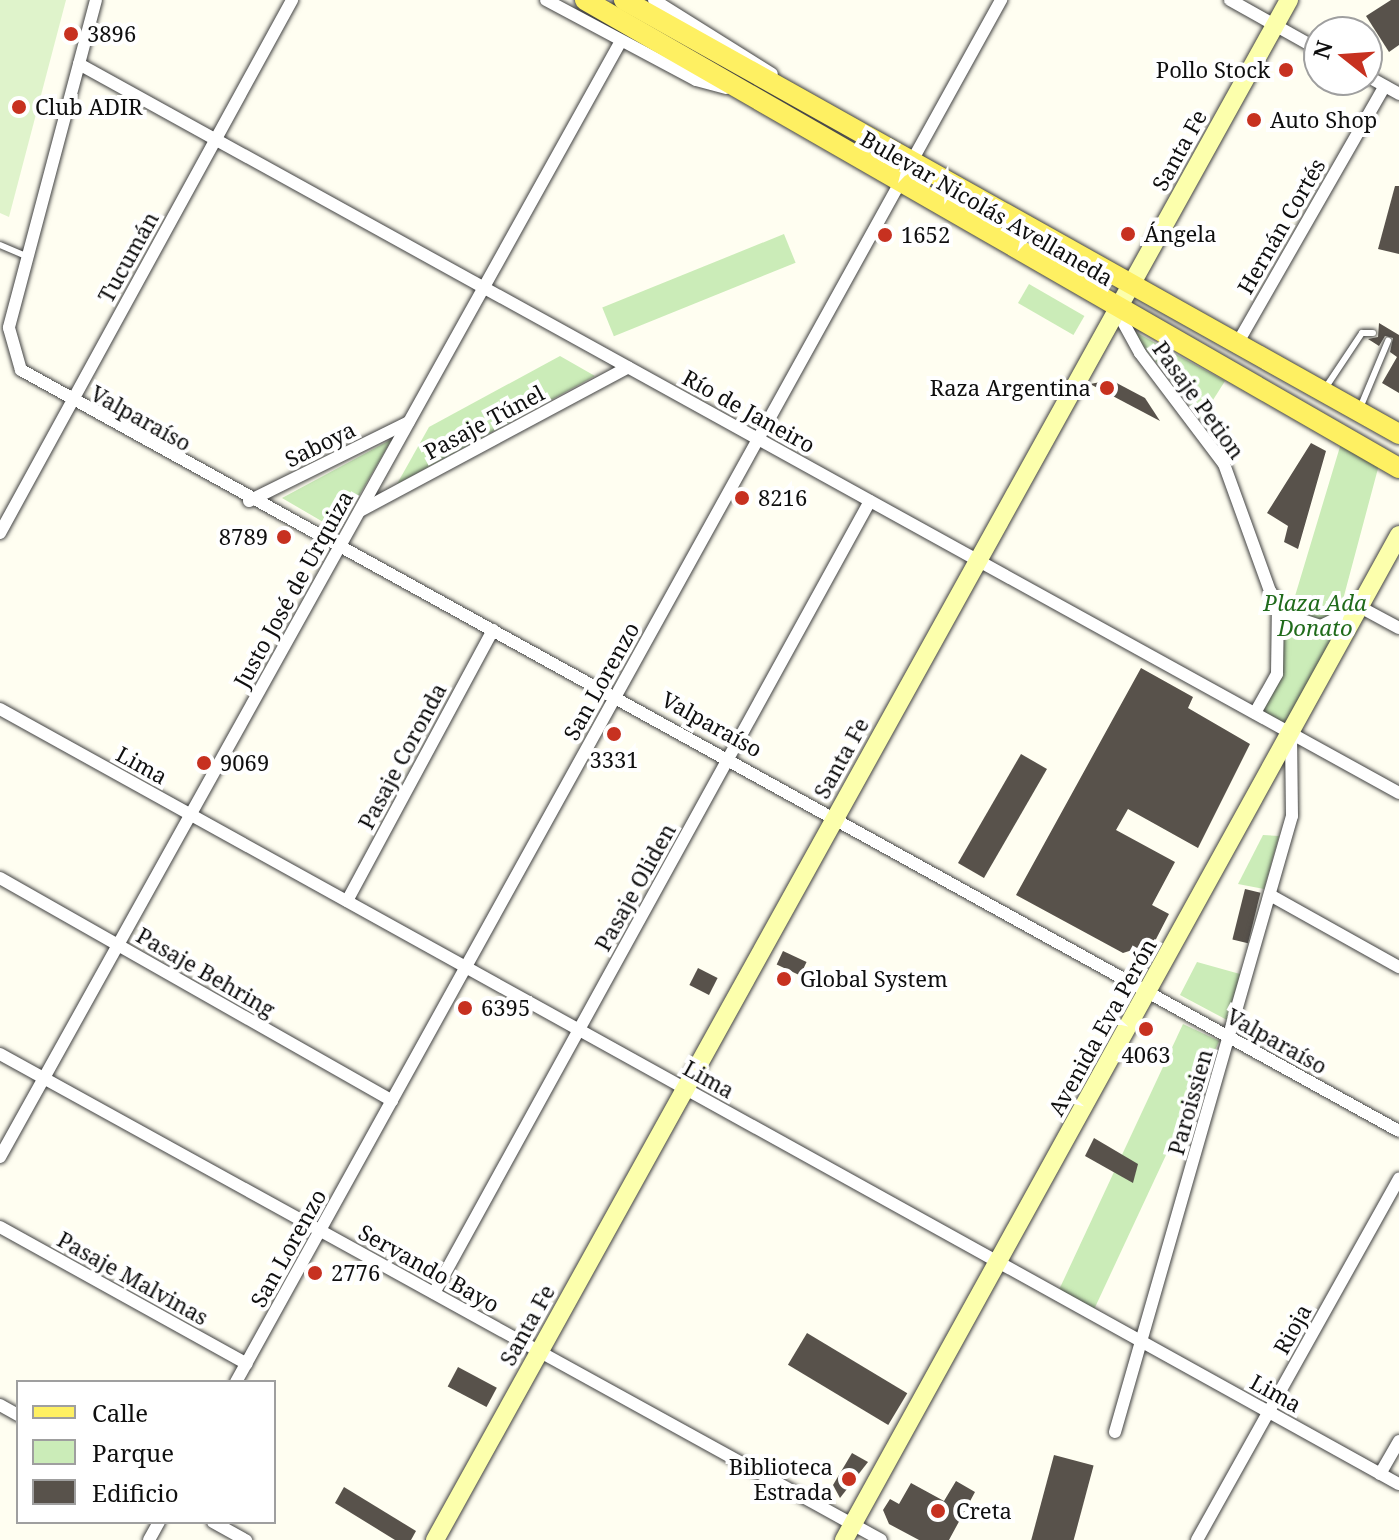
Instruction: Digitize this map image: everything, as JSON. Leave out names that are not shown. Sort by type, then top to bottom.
[{"type":"main road","points":[[585,0],[796,94]]},
{"type":"main road","points":[[624,0],[696,50],[748,94]]},
{"type":"main road","name":"Santa Fe","points":[[435,1540],[1289,0]]},
{"type":"main road","name":"Bulevar Nicolás Avellaneda","points":[[748,94],[898,186],[1399,468]]},
{"type":"main road","name":"Bulevar Nicolás Avellaneda","points":[[796,94],[1399,434]]},
{"type":"main road","name":"Avenida Eva Perón","points":[[848,1532],[1001,1263],[1399,535]]},
{"type":"street","points":[[28,257],[96,0]]},
{"type":"street","name":"Tucumán","points":[[0,533],[292,0]]},
{"type":"street","name":"Bulevar Nicolás Avellaneda","points":[[546,0],[696,80],[748,94]]},
{"type":"street","name":"Bulevar Nicolás Avellaneda","points":[[654,0],[744,51],[796,94]]},
{"type":"street","name":"San Lorenzo","points":[[237,1380],[1001,0]]},
{"type":"street","points":[[1230,0],[1303,41]]},
{"type":"street","name":"Justo José de Urquiza","points":[[0,1157],[621,41]]},
{"type":"street","name":"Río de Janeiro","points":[[79,64],[1399,793]]},
{"type":"street","points":[[1385,86],[1399,94]]},
{"type":"street","name":"Hernán Cortés","points":[[1237,344],[1385,86]]},
{"type":"street","name":"Valparaíso","points":[[28,257],[9,328],[11,351],[21,370],[72,402],[337,551],[617,694],[1399,1131]]},
{"type":"street","name":"Pasaje Petion","points":[[1117,311],[1224,464],[1278,604],[1277,674],[1255,713]]},
{"type":"street","name":"Pasaje Túnel","points":[[359,512],[628,367]]},
{"type":"street","name":"Saboya","points":[[249,501],[409,422]]},
{"type":"street","name":"Pasaje Oliden","points":[[434,1293],[870,501]]},
{"type":"street","points":[[1278,604],[1296,621],[1321,626],[1360,607],[1399,628]]},
{"type":"street","name":"Pasaje Coronda","points":[[347,901],[493,630]]},
{"type":"street","name":"Lima","points":[[0,709],[1399,1484]]},
{"type":"street","name":"Paroissien","points":[[1115,1432],[1292,816],[1291,733]]},
{"type":"street","name":"Pasaje Behring","points":[[0,878],[392,1101]]},
{"type":"street","points":[[1270,895],[1399,967]]},
{"type":"street","name":"Servando Bayo","points":[[0,1054],[540,1352],[848,1532],[881,1540]]},
{"type":"street","name":"Rioja","points":[[1197,1540],[1399,1179]]},
{"type":"street","name":"Pasaje Malvinas","points":[[0,1227],[247,1364]]},
{"type":"street","points":[[1380,1474],[1399,1441]]},
{"type":"street","points":[[217,1524],[246,1540]]},
{"type":"lane","points":[[0,245],[28,257]]},
{"type":"lane","points":[[1323,392],[1362,333],[1373,333]]},
{"type":"lane","points":[[1358,412],[1388,344],[1398,354]]},
{"type":"green space","name":"Club ADIR","points":[[0,0],[66,0],[9,217],[0,213]]},
{"type":"green space","points":[[784,234],[796,263],[614,336],[602,307]]},
{"type":"green space","points":[[1029,284],[1084,316],[1073,335],[1018,303]]},
{"type":"green space","points":[[1130,329],[1225,381],[1201,419]]},
{"type":"green space","points":[[560,356],[595,376],[397,484],[429,427]]},
{"type":"green space","points":[[392,439],[346,518],[330,526],[282,498]]},
{"type":"green space","name":"Plaza Ada Donato","points":[[1342,440],[1380,461],[1333,637],[1289,723],[1279,723],[1263,711],[1280,675],[1286,626]]},
{"type":"green space","points":[[1263,835],[1279,836],[1264,889],[1238,884]]},
{"type":"green space","points":[[1197,962],[1240,974],[1227,1020],[1180,995]]},
{"type":"green space","points":[[1183,1024],[1219,1041],[1095,1308],[1058,1291]]},
{"type":"building","points":[[1391,0],[1399,0],[1399,45],[1389,52],[1383,43],[1383,16],[1366,16]]},
{"type":"building","points":[[1395,186],[1399,186],[1399,254],[1378,249]]},
{"type":"building","points":[[1379,323],[1399,335],[1399,393],[1382,383],[1397,357],[1390,352],[1393,338],[1385,336],[1379,346],[1368,339],[1378,337]]},
{"type":"building","points":[[1111,380],[1145,398],[1160,421],[1090,384]]},
{"type":"building","points":[[1311,443],[1326,451],[1298,549],[1284,542],[1288,526],[1267,513]]},
{"type":"building","points":[[1141,668],[1193,697],[1188,708],[1250,744],[1198,848],[1128,809],[1116,830],[1175,862],[1152,905],[1169,914],[1154,943],[1123,953],[1016,895]]},
{"type":"building","points":[[1021,754],[1047,769],[984,878],[958,863]]},
{"type":"building","points":[[1245,889],[1261,893],[1248,943],[1232,939]]},
{"type":"building","points":[[783,951],[807,962],[800,976],[777,965]]},
{"type":"building","points":[[698,968],[718,978],[709,995],[689,985]]},
{"type":"building","points":[[1094,1138],[1138,1164],[1133,1183],[1085,1156]]},
{"type":"building","points":[[807,1333],[907,1393],[888,1425],[788,1365]]},
{"type":"building","points":[[458,1367],[497,1388],[487,1407],[448,1386]]},
{"type":"building","points":[[852,1453],[868,1462],[840,1498],[833,1485]]},
{"type":"building","points":[[1054,1455],[1094,1466],[1074,1540],[1031,1540]]},
{"type":"building","name":"Creta","points":[[956,1481],[975,1492],[949,1540],[919,1540],[889,1524],[883,1510],[890,1499],[899,1504],[911,1483],[944,1501]]},
{"type":"building","points":[[344,1487],[416,1531],[411,1540],[395,1540],[335,1503]]},
{"type":"place","name":"3896","points":[[71,34]]},
{"type":"place","name":"Pollo Stock","points":[[1286,70]]},
{"type":"place","name":"Club ADIR","points":[[19,107]]},
{"type":"place","name":"Auto Shop","points":[[1254,120]]},
{"type":"place","name":"Ángela","points":[[1128,234]]},
{"type":"place","name":"1652","points":[[885,235]]},
{"type":"place","name":"Raza Argentina","points":[[1107,388]]},
{"type":"place","name":"8216","points":[[742,498]]},
{"type":"place","name":"8789","points":[[284,537]]},
{"type":"place","name":"3331","points":[[614,734]]},
{"type":"place","name":"9069","points":[[204,763]]},
{"type":"place","name":"Global System","points":[[784,979]]},
{"type":"place","name":"6395","points":[[465,1008]]},
{"type":"place","name":"4063","points":[[1146,1029]]},
{"type":"place","name":"2776","points":[[315,1273]]},
{"type":"place","name":"Biblioteca Estrada","points":[[849,1479]]},
{"type":"place","name":"Creta","points":[[938,1511]]}]
